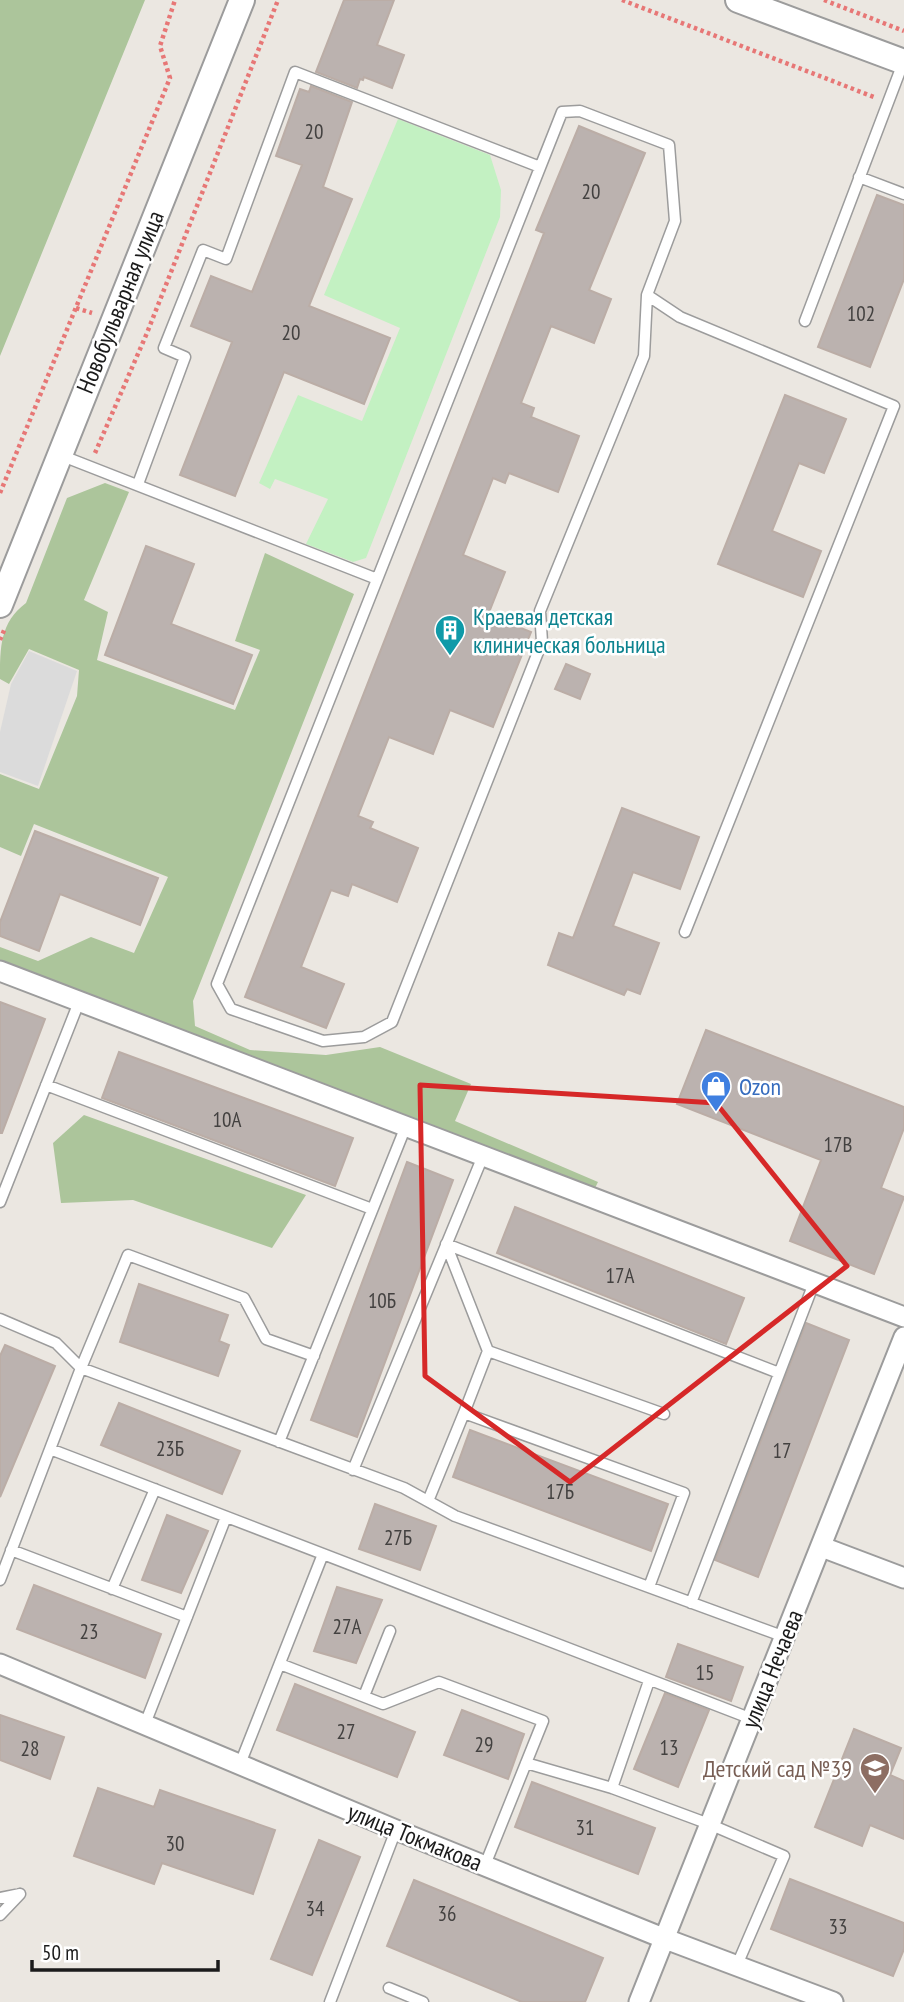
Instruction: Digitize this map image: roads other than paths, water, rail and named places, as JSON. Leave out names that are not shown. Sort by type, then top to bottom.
[{"type":"street","name":"Новобульварная улица","points":[[3,616],[60,455],[242,0]]},
{"type":"street","points":[[738,0],[780,7],[904,62]]},
{"type":"street","points":[[0,971],[904,1317]]},
{"type":"street","name":"улица Нечаева","points":[[639,2002],[904,1337]]},
{"type":"street","points":[[822,1547],[904,1578]]},
{"type":"street","name":"улица Токмакова","points":[[0,1664],[396,1830],[833,2002]]},
{"type":"lane","points":[[805,321],[904,62]]},
{"type":"lane","points":[[138,484],[185,357],[164,348],[203,250],[226,259],[295,72],[540,167]]},
{"type":"lane","points":[[580,111],[669,145],[675,221],[647,295],[645,356],[540,611],[542,642],[392,1022],[364,1037],[323,1041],[231,1009],[217,984],[540,167],[562,112],[580,111]]},
{"type":"lane","points":[[859,177],[904,194]]},
{"type":"lane","points":[[647,295],[680,317],[894,406],[685,932]]},
{"type":"lane","points":[[60,455],[377,579]]},
{"type":"lane","points":[[0,1202],[79,1002]]},
{"type":"lane","points":[[47,1085],[372,1209]]},
{"type":"lane","points":[[279,1442],[406,1126]]},
{"type":"lane","points":[[353,1470],[483,1156]]},
{"type":"lane","points":[[428,1501],[488,1351],[446,1244]]},
{"type":"lane","points":[[446,1244],[779,1373]]},
{"type":"lane","points":[[0,1580],[81,1368],[128,1255],[244,1298],[267,1339],[314,1356]]},
{"type":"lane","points":[[691,1603],[814,1283]]},
{"type":"lane","points":[[0,1319],[56,1343],[81,1368],[404,1488],[455,1516],[785,1637]]},
{"type":"lane","points":[[488,1351],[664,1414]]},
{"type":"lane","points":[[464,1413],[684,1493],[649,1587]]},
{"type":"lane","points":[[50,1449],[752,1719]]},
{"type":"lane","points":[[113,1589],[155,1489]]},
{"type":"lane","points":[[145,1724],[226,1517]]},
{"type":"lane","points":[[11,1550],[187,1617]]},
{"type":"lane","points":[[240,1765],[324,1555]]},
{"type":"lane","points":[[364,1696],[390,1631]]},
{"type":"lane","points":[[280,1664],[383,1703],[439,1682],[543,1721],[485,1865]]},
{"type":"lane","points":[[612,1788],[649,1681]]},
{"type":"lane","points":[[526,1763],[612,1788],[709,1824],[784,1857],[737,1965]]},
{"type":"lane","points":[[330,2002],[396,1830]]},
{"type":"lane","points":[[0,1898],[20,1894],[0,1914]]},
{"type":"lane","points":[[389,1988],[423,2002]]},
{"type":"place","name":"Краевая детская клиническая больница","points":[[450,657]]},
{"type":"place","name":"Ozon","points":[[716,1113]]},
{"type":"place","name":"Детский сад №39","points":[[875,1795]]}]
